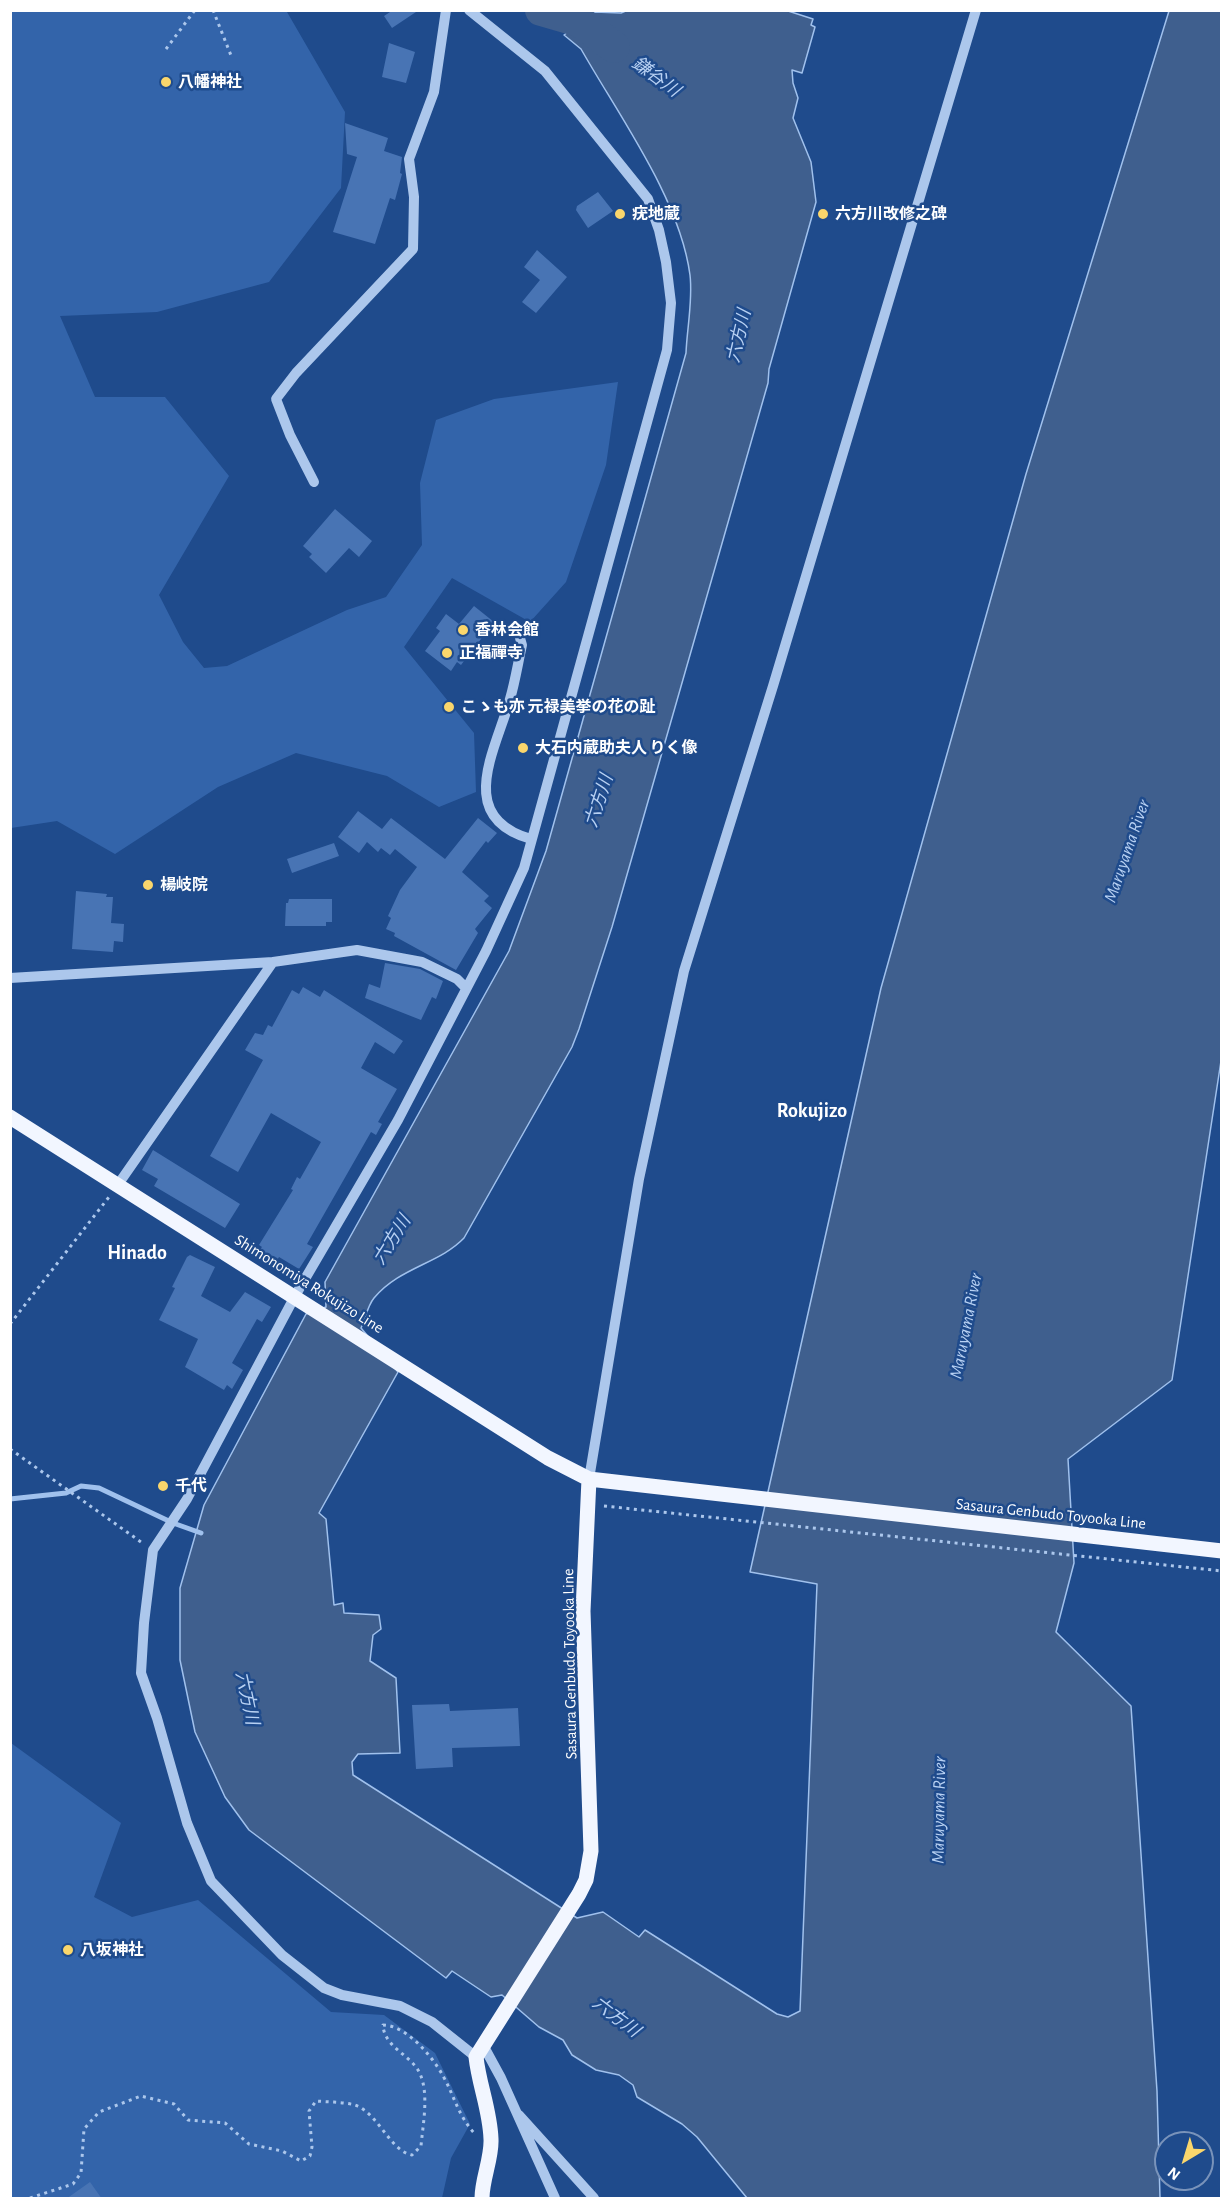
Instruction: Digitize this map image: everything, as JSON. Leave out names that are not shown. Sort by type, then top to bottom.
[{"type":"main road","name":"Shimonomiya Rokujizo Line","points":[[10,1117],[301,1299],[557,1464],[589,1479]]},
{"type":"main road","name":"Sasaura Genbudo Toyooka Line","points":[[480,2051],[586,1880],[591,1851],[583,1611],[589,1479],[608,1483],[1221,1551]]},
{"type":"main road","points":[[480,2051],[478,2077],[488,2102],[492,2142],[482,2184],[482,2199]]},
{"type":"street","points":[[314,482],[290,435],[276,399],[304,364],[413,249],[414,197],[409,159],[434,92],[446,10]]},
{"type":"street","points":[[469,10],[545,71],[648,199],[660,230],[670,303],[667,350],[524,868],[486,951],[301,1299],[188,1499],[153,1550],[141,1673],[157,1718],[187,1823],[211,1881],[282,1954],[324,1988],[342,1995],[400,2006],[480,2051],[511,2105],[555,2199]]},
{"type":"street","points":[[589,1479],[639,1179],[684,971],[770,697],[976,10]]},
{"type":"street","points":[[520,638],[522,645],[510,700],[489,759],[486,796],[494,814],[507,829],[531,839]]},
{"type":"street","points":[[10,978],[273,962],[357,950],[422,962],[457,979],[466,987]]},
{"type":"street","points":[[117,1186],[273,962]]},
{"type":"street","points":[[511,2105],[594,2199]]},
{"type":"path","points":[[166,50],[195,10]]},
{"type":"path","points":[[213,10],[232,58]]},
{"type":"path","points":[[10,1324],[117,1186]]},
{"type":"path","points":[[10,1449],[153,1550]]},
{"type":"path","points":[[607,1506],[1221,1571]]},
{"type":"path","points":[[30,2199],[73,2184],[81,2173],[84,2129],[99,2112],[141,2096],[174,2104],[188,2120],[225,2123],[249,2144],[282,2151],[301,2162],[310,2156],[312,2140],[309,2111],[316,2101],[356,2106],[385,2130],[398,2149],[412,2155],[422,2146],[424,2108],[422,2079],[417,2068],[390,2042],[384,2033],[384,2025],[391,2025],[404,2032],[432,2060],[444,2076],[463,2121]]},
{"type":"shaded area","points":[[10,11],[287,12],[345,112],[341,188],[269,282],[157,312],[60,316],[95,397],[165,397],[229,476],[159,595],[183,642],[204,668],[227,666],[347,610],[386,597],[422,545],[420,483],[436,420],[494,399],[618,382],[606,465],[566,582],[530,622],[452,578],[404,647],[474,733],[476,792],[439,807],[387,776],[296,753],[218,787],[115,854],[57,821],[11,828]]},
{"type":"shaded area","points":[[11,1743],[121,1823],[94,1897],[132,1917],[198,1900],[331,2012],[384,2015],[435,2053],[470,2124],[451,2158],[442,2198],[11,2198]]},
{"type":"water","points":[[628,10],[785,10],[813,19],[811,25],[815,27],[802,73],[792,70],[798,98],[793,118],[811,162],[816,202],[769,369],[768,383],[612,927],[572,1047],[464,1238],[443,1254],[407,1272],[384,1288],[372,1301],[361,1328],[398,1372],[319,1513],[326,1519],[334,1605],[343,1603],[344,1613],[379,1615],[381,1629],[373,1635],[370,1661],[396,1678],[400,1753],[358,1754],[352,1762],[353,1775],[577,1918],[603,1912],[639,1937],[645,1930],[777,2014],[788,2017],[800,2011],[817,1584],[750,1572],[881,988],[1026,474],[1169,11],[1221,11],[1221,1061],[1172,1380],[1068,1459],[1074,1563],[1056,1632],[1131,1706],[1157,2091],[1158,2131],[1154,2131],[1154,2191],[1160,2191],[1160,2198],[747,2198],[697,2137],[682,2124],[637,2097],[633,2085],[619,2075],[596,2070],[572,2055],[563,2040],[539,2027],[502,1995],[491,1997],[452,1971],[446,1978],[249,1830],[225,1797],[195,1732],[180,1660],[180,1588],[204,1505],[306,1314],[326,1307],[325,1282],[509,951],[546,851],[686,353],[691,285],[684,246],[674,217],[630,130],[581,49],[564,35],[595,12],[621,13]]},
{"type":"building","points":[[393,10],[419,10],[392,28],[384,16]]},
{"type":"building","points":[[389,43],[415,52],[406,83],[382,77]]},
{"type":"building","points":[[345,123],[388,138],[384,151],[402,157],[400,173],[402,174],[395,200],[390,198],[375,244],[333,232],[357,157],[347,154]]},
{"type":"building","points":[[598,192],[613,211],[588,228],[576,210],[577,206]]},
{"type":"building","points":[[537,250],[567,277],[536,313],[522,302],[540,280],[524,267]]},
{"type":"building","points":[[335,509],[372,541],[359,557],[349,548],[326,573],[309,557],[312,554],[303,546]]},
{"type":"building","name":"香林会館","points":[[474,606],[494,622],[461,665],[457,662],[451,671],[425,651],[440,631],[436,628],[446,614],[459,624]]},
{"type":"building","points":[[358,811],[382,829],[391,818],[445,859],[478,818],[497,833],[488,843],[486,841],[462,872],[489,896],[484,901],[492,908],[475,929],[478,933],[456,970],[394,936],[395,933],[386,929],[391,918],[388,916],[400,890],[417,867],[395,849],[390,855],[381,848],[378,852],[367,842],[359,853],[338,837]]},
{"type":"building","points":[[334,843],[339,856],[292,873],[287,859]]},
{"type":"building","points":[[76,891],[107,894],[106,897],[113,897],[111,923],[124,924],[123,942],[114,941],[113,952],[72,949]]},
{"type":"building","points":[[289,899],[332,899],[332,922],[326,922],[326,926],[285,926],[286,903]]},
{"type":"building","points":[[385,963],[420,969],[443,981],[436,999],[432,997],[421,1020],[365,998],[369,984],[380,988]]},
{"type":"building","points":[[303,987],[320,997],[324,990],[403,1041],[394,1054],[375,1042],[361,1068],[397,1089],[378,1122],[382,1124],[376,1135],[371,1132],[307,1244],[313,1247],[299,1269],[279,1257],[275,1264],[257,1253],[262,1247],[259,1245],[293,1190],[291,1189],[297,1177],[300,1179],[321,1142],[271,1113],[238,1172],[210,1156],[263,1060],[245,1050],[255,1033],[263,1035],[268,1025],[272,1027],[292,990],[299,994]]},
{"type":"building","points":[[153,1150],[240,1204],[225,1228],[154,1186],[158,1179],[142,1170]]},
{"type":"building","points":[[190,1255],[215,1267],[201,1296],[230,1312],[245,1292],[271,1307],[262,1322],[257,1319],[232,1363],[243,1370],[232,1389],[227,1385],[224,1390],[185,1367],[198,1339],[159,1320],[175,1288],[172,1287]]},
{"type":"building","points":[[449,1704],[450,1711],[518,1708],[520,1746],[452,1748],[453,1767],[416,1769],[412,1705]]},
{"type":"building","points":[[90,2182],[102,2199],[66,2199]]},
{"type":"waterway","name":"鎌谷川","points":[[541,10],[579,21],[614,47]]},
{"type":"waterway","points":[[10,1499],[66,1493],[81,1486],[99,1488],[173,1523],[201,1533]]},
{"type":"place","name":"八幡神社","points":[[166,82]]},
{"type":"place","name":"疣地蔵","points":[[620,214]]},
{"type":"place","name":"六方川改修之碑","points":[[823,214]]},
{"type":"place","name":"香林会館","points":[[463,630]]},
{"type":"place","name":"正福禪寺","points":[[447,653]]},
{"type":"place","name":"こゝも亦 元禄美挙の花の趾","points":[[449,707]]},
{"type":"place","name":"大石内蔵助夫人 りく像","points":[[523,748]]},
{"type":"place","name":"楊岐院","points":[[148,885]]},
{"type":"place","name":"千代","points":[[163,1486]]},
{"type":"place","name":"八坂神社","points":[[68,1950]]},
{"type":"district","name":"Rokujizo","points":[[812,1111]]},
{"type":"district","name":"Hinado","points":[[137,1253]]},
{"type":"water label","name":"六方川","points":[[739,336]]},
{"type":"water label","name":"六方川","points":[[599,801]]},
{"type":"water label","name":"Maruyama River","points":[[1127,851]]},
{"type":"water label","name":"六方川","points":[[392,1240]]},
{"type":"water label","name":"Maruyama River","points":[[966,1326]]},
{"type":"water label","name":"六方川","points":[[247,1698]]},
{"type":"water label","name":"Maruyama River","points":[[939,1810]]},
{"type":"water label","name":"六方川","points":[[616,2017]]}]
